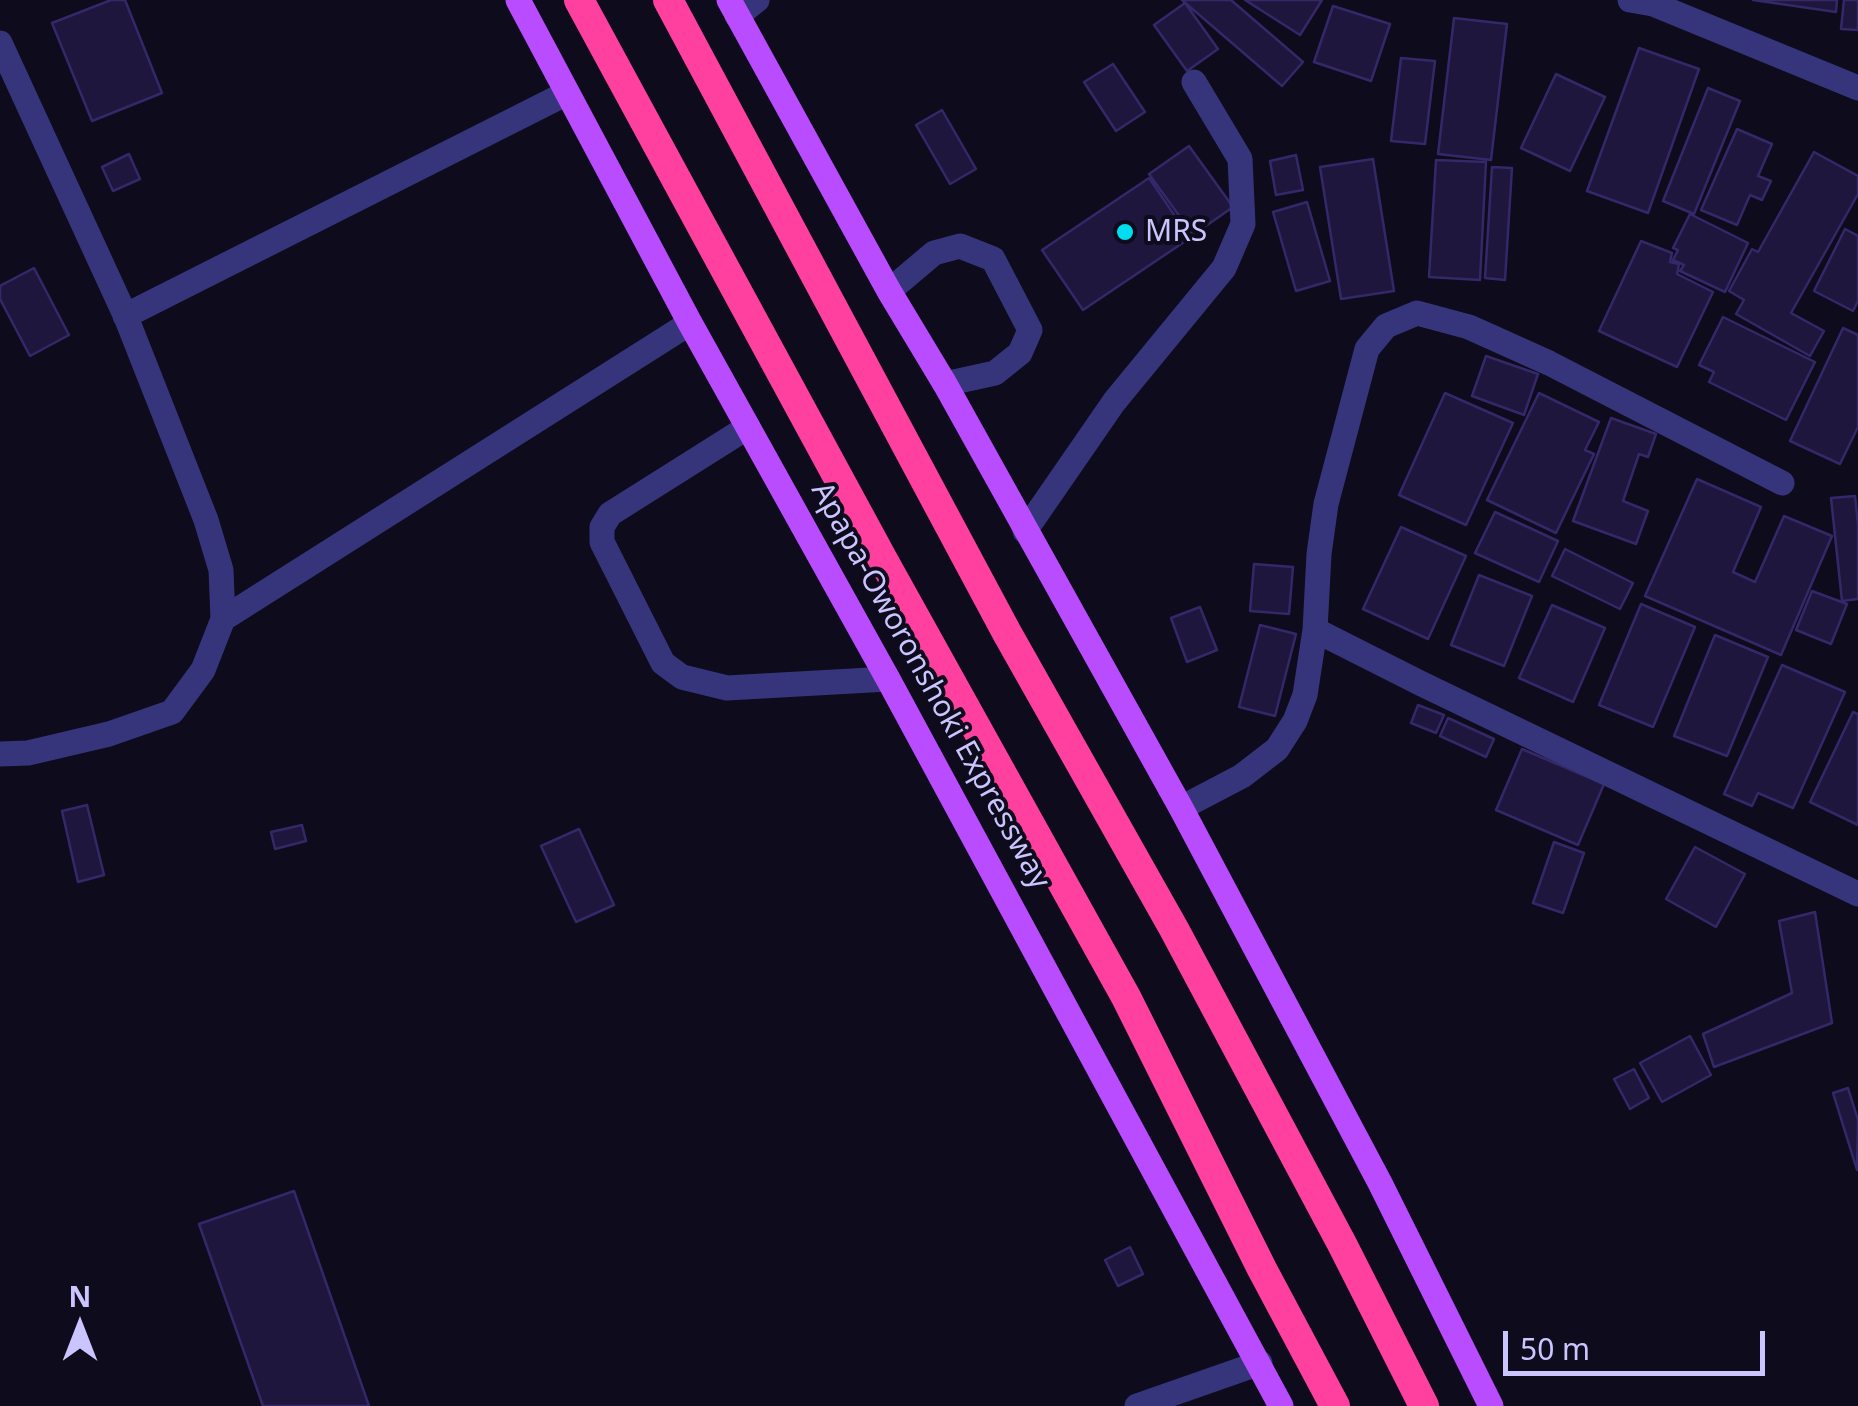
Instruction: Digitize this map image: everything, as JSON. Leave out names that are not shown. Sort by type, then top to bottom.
[{"type":"highway","name":"Apapa-Oworonshoki Expressway","points":[[579,0],[1126,997],[1334,1406]]},
{"type":"highway","points":[[668,0],[1007,633],[1184,947],[1424,1406]]},
{"type":"main road","name":"Apapa-Oworonshoki Expressway","points":[[518,0],[1281,1406]]},
{"type":"main road","points":[[741,5],[889,290],[1181,808],[1380,1183],[1491,1406]]},
{"type":"street","points":[[1646,1],[1858,88]]},
{"type":"street","points":[[0,42],[125,316],[206,520],[221,570],[223,619],[202,670],[172,712],[109,734],[28,753],[0,754]]},
{"type":"street","points":[[1025,530],[1114,402],[1224,268],[1244,224],[1240,159],[1194,82]]},
{"type":"street","points":[[125,316],[567,93]]},
{"type":"street","points":[[889,290],[934,253],[960,246],[993,259],[1030,330],[1020,354],[995,373],[945,384]]},
{"type":"street","points":[[1181,808],[1242,776],[1277,749],[1295,721],[1305,695],[1315,630],[1318,554],[1326,504],[1367,350],[1386,326],[1417,313],[1469,327],[1549,363],[1782,483]]},
{"type":"street","points":[[223,619],[690,323]]},
{"type":"street","points":[[748,428],[610,514],[602,527],[602,542],[663,663],[682,677],[727,688],[888,679]]},
{"type":"street","points":[[1315,630],[1858,894]]},
{"type":"street","points":[[1137,1406],[1260,1363]]},
{"type":"building","points":[[111,0],[125,0],[162,93],[92,121],[52,23]]},
{"type":"building","points":[[1182,0],[1231,0],[1303,62],[1282,86]]},
{"type":"building","points":[[1245,0],[1322,0],[1300,35]]},
{"type":"building","points":[[1753,0],[1837,0],[1836,12]]},
{"type":"building","points":[[1844,0],[1858,0],[1858,30],[1841,29]]},
{"type":"building","points":[[1185,3],[1218,49],[1187,71],[1154,25]]},
{"type":"building","points":[[1333,6],[1390,24],[1371,81],[1314,62]]},
{"type":"building","points":[[1454,18],[1507,24],[1491,160],[1438,154]]},
{"type":"building","points":[[1639,48],[1699,69],[1648,213],[1587,191]]},
{"type":"building","points":[[1401,58],[1435,61],[1425,144],[1391,141]]},
{"type":"building","points":[[1113,64],[1145,112],[1116,131],[1084,82]]},
{"type":"building","points":[[1556,74],[1605,97],[1570,171],[1521,148]]},
{"type":"building","points":[[1708,88],[1740,101],[1694,214],[1663,201]]},
{"type":"building","points":[[942,110],[976,169],[950,184],[916,125]]},
{"type":"building","points":[[1737,129],[1772,144],[1758,176],[1771,181],[1762,200],[1750,195],[1737,225],[1701,210]]},
{"type":"building","points":[[1189,146],[1233,207],[1193,235],[1149,174]]},
{"type":"building","points":[[1814,152],[1858,176],[1858,194],[1791,313],[1824,331],[1810,356],[1736,314],[1744,300],[1729,291],[1752,249],[1758,252]]},
{"type":"building","points":[[129,154],[140,179],[113,191],[102,167]]},
{"type":"building","points":[[1296,155],[1303,190],[1276,195],[1270,161]]},
{"type":"building","points":[[1373,159],[1394,291],[1341,299],[1320,167]]},
{"type":"building","points":[[1436,160],[1486,162],[1480,280],[1429,277]]},
{"type":"building","points":[[1492,167],[1512,168],[1505,280],[1485,278]]},
{"type":"building","points":[[1149,178],[1190,238],[1083,310],[1042,250]]},
{"type":"building","points":[[1307,202],[1330,281],[1296,291],[1273,212]]},
{"type":"building","points":[[1690,214],[1748,243],[1725,292],[1680,271],[1684,265],[1673,260],[1678,250],[1673,248]]},
{"type":"building","points":[[1845,229],[1858,236],[1858,301],[1853,311],[1814,291]]},
{"type":"building","points":[[1641,241],[1672,253],[1670,262],[1679,264],[1677,274],[1713,292],[1677,367],[1599,331]]},
{"type":"building","points":[[34,268],[69,335],[30,356],[0,299],[0,286]]},
{"type":"building","points":[[1723,317],[1815,362],[1786,420],[1709,382],[1714,372],[1699,365]]},
{"type":"building","points":[[1843,328],[1858,335],[1858,427],[1840,464],[1790,441]]},
{"type":"building","points":[[1486,356],[1538,374],[1524,415],[1472,396]]},
{"type":"building","points":[[1445,393],[1513,423],[1466,525],[1399,495]]},
{"type":"building","points":[[1539,393],[1599,422],[1585,450],[1594,454],[1556,533],[1487,500]]},
{"type":"building","points":[[1611,418],[1656,434],[1648,457],[1639,454],[1623,501],[1648,511],[1636,544],[1573,521]]},
{"type":"building","points":[[1697,479],[1761,507],[1733,572],[1755,582],[1784,516],[1832,536],[1781,655],[1645,596]]},
{"type":"building","points":[[1855,496],[1858,599],[1842,601],[1831,498]]},
{"type":"building","points":[[1495,512],[1558,541],[1539,582],[1475,553]]},
{"type":"building","points":[[1401,527],[1466,556],[1428,639],[1363,609]]},
{"type":"building","points":[[1565,549],[1633,583],[1620,609],[1552,576]]},
{"type":"building","points":[[1254,564],[1293,567],[1289,614],[1250,611]]},
{"type":"building","points":[[1479,575],[1532,596],[1504,666],[1451,645]]},
{"type":"building","points":[[1812,591],[1847,604],[1831,644],[1796,630]]},
{"type":"building","points":[[1641,604],[1695,627],[1653,727],[1599,705]]},
{"type":"building","points":[[1552,605],[1605,628],[1573,702],[1519,678]]},
{"type":"building","points":[[1200,607],[1217,650],[1187,662],[1171,618]]},
{"type":"building","points":[[1260,625],[1296,634],[1275,716],[1239,707]]},
{"type":"building","points":[[1715,635],[1768,657],[1727,756],[1674,736]]},
{"type":"building","points":[[1782,665],[1845,692],[1793,808],[1758,793],[1752,806],[1724,794]]},
{"type":"building","points":[[1418,705],[1444,715],[1436,733],[1411,723]]},
{"type":"building","points":[[1853,712],[1858,714],[1858,825],[1810,802]]},
{"type":"building","points":[[1448,718],[1494,739],[1486,757],[1440,736]]},
{"type":"building","points":[[1522,749],[1604,784],[1578,845],[1496,810]]},
{"type":"building","points":[[87,805],[104,875],[78,882],[62,811]]},
{"type":"building","points":[[302,825],[306,841],[275,849],[271,832]]},
{"type":"building","points":[[579,829],[614,905],[576,922],[541,846]]},
{"type":"building","points":[[1554,842],[1584,853],[1563,913],[1533,903]]},
{"type":"building","points":[[1695,847],[1745,874],[1716,927],[1666,899]]},
{"type":"building","points":[[1815,912],[1832,1023],[1714,1067],[1703,1034],[1792,993],[1779,921]]},
{"type":"building","points":[[1690,1036],[1711,1075],[1662,1102],[1640,1063]]},
{"type":"building","points":[[1634,1069],[1649,1098],[1630,1109],[1614,1079]]},
{"type":"building","points":[[1848,1088],[1858,1120],[1857,1170],[1833,1093]]},
{"type":"building","points":[[294,1191],[369,1406],[263,1406],[199,1224]]},
{"type":"building","points":[[1130,1247],[1143,1274],[1118,1286],[1105,1260]]},
{"type":"place","name":"MRS","points":[[1125,232]]}]
